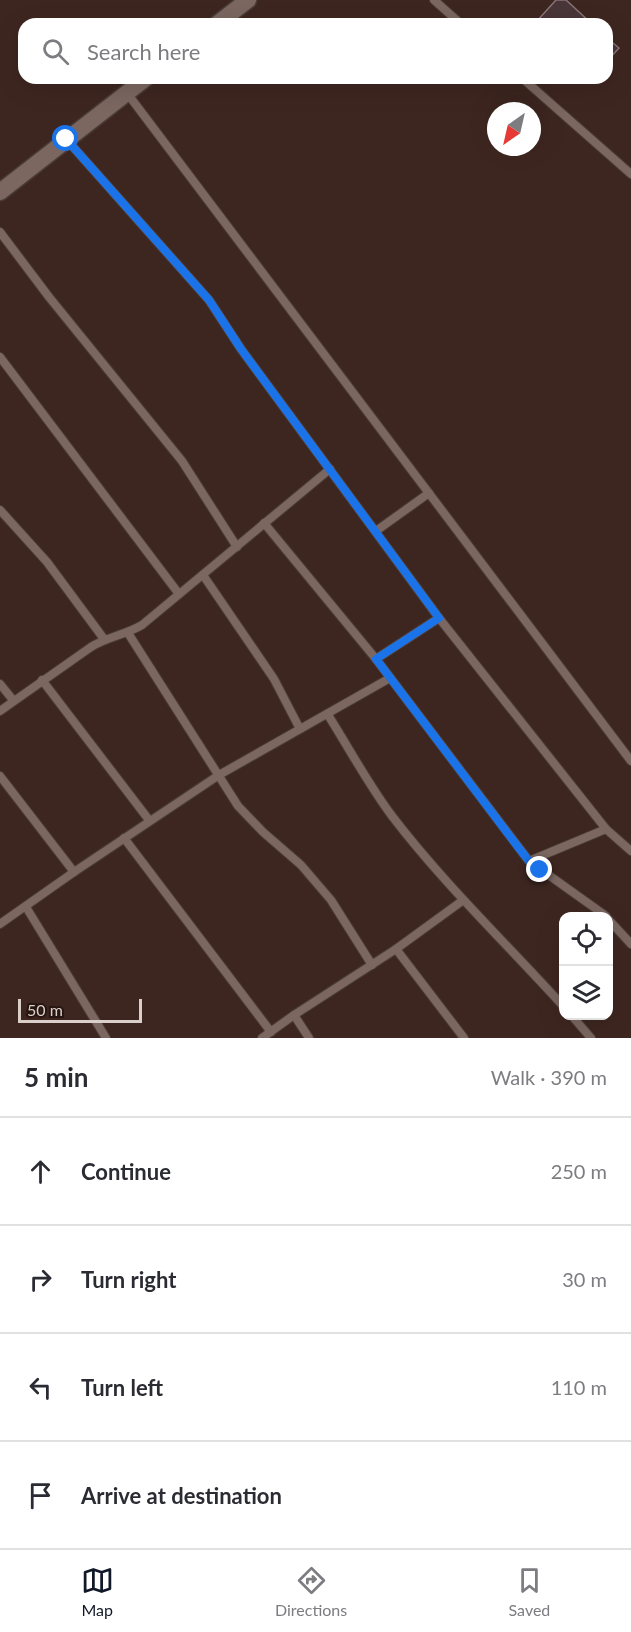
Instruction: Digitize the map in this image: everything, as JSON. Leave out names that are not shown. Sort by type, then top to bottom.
[{"type":"street","points":[[225,18],[248,0]]},
{"type":"street","points":[[0,192],[138,84]]},
{"type":"lane","points":[[434,0],[454,18]]},
{"type":"lane","points":[[529,84],[631,174]]},
{"type":"lane","points":[[127,93],[631,761]]},
{"type":"lane","points":[[66,139],[209,300],[241,349],[439,618],[606,829],[631,851]]},
{"type":"lane","points":[[0,232],[49,297],[182,461],[237,547]]},
{"type":"lane","points":[[0,357],[178,594]]},
{"type":"lane","points":[[0,711],[104,639],[128,633],[142,625],[330,469]]},
{"type":"lane","points":[[376,531],[429,494]]},
{"type":"lane","points":[[0,510],[47,562],[104,639]]},
{"type":"lane","points":[[264,523],[376,659],[529,861],[599,912]]},
{"type":"lane","points":[[203,575],[274,679],[300,729]]},
{"type":"lane","points":[[376,659],[439,618]]},
{"type":"lane","points":[[128,633],[238,806],[263,832],[302,865],[331,900],[372,965]]},
{"type":"lane","points":[[1,919],[26,907],[149,820],[219,776],[390,678]]},
{"type":"lane","points":[[42,680],[149,820]]},
{"type":"lane","points":[[0,684],[14,700]]},
{"type":"lane","points":[[328,715],[386,808],[462,901],[488,925],[559,1002]]},
{"type":"lane","points":[[0,776],[74,872]]},
{"type":"lane","points":[[529,861],[606,829]]},
{"type":"lane","points":[[124,838],[271,1032]]},
{"type":"lane","points":[[262,1038],[396,949],[462,901]]},
{"type":"lane","points":[[26,907],[106,1038]]},
{"type":"lane","points":[[613,924],[631,944]]},
{"type":"lane","points":[[396,949],[464,1038]]},
{"type":"lane","points":[[294,1015],[309,1038]]},
{"type":"lane","points":[[575,1020],[591,1038]]},
{"type":"shaded area","points":[[0,0],[631,0],[631,1038],[0,1038]]},
{"type":"building","points":[[556,0],[566,0],[586,18],[540,18]]},
{"type":"building","points":[[613,43],[619,48],[613,54]]},
{"type":"route","points":[[66,139],[209,300],[241,349],[439,618],[376,659],[518,847],[540,870]]}]
